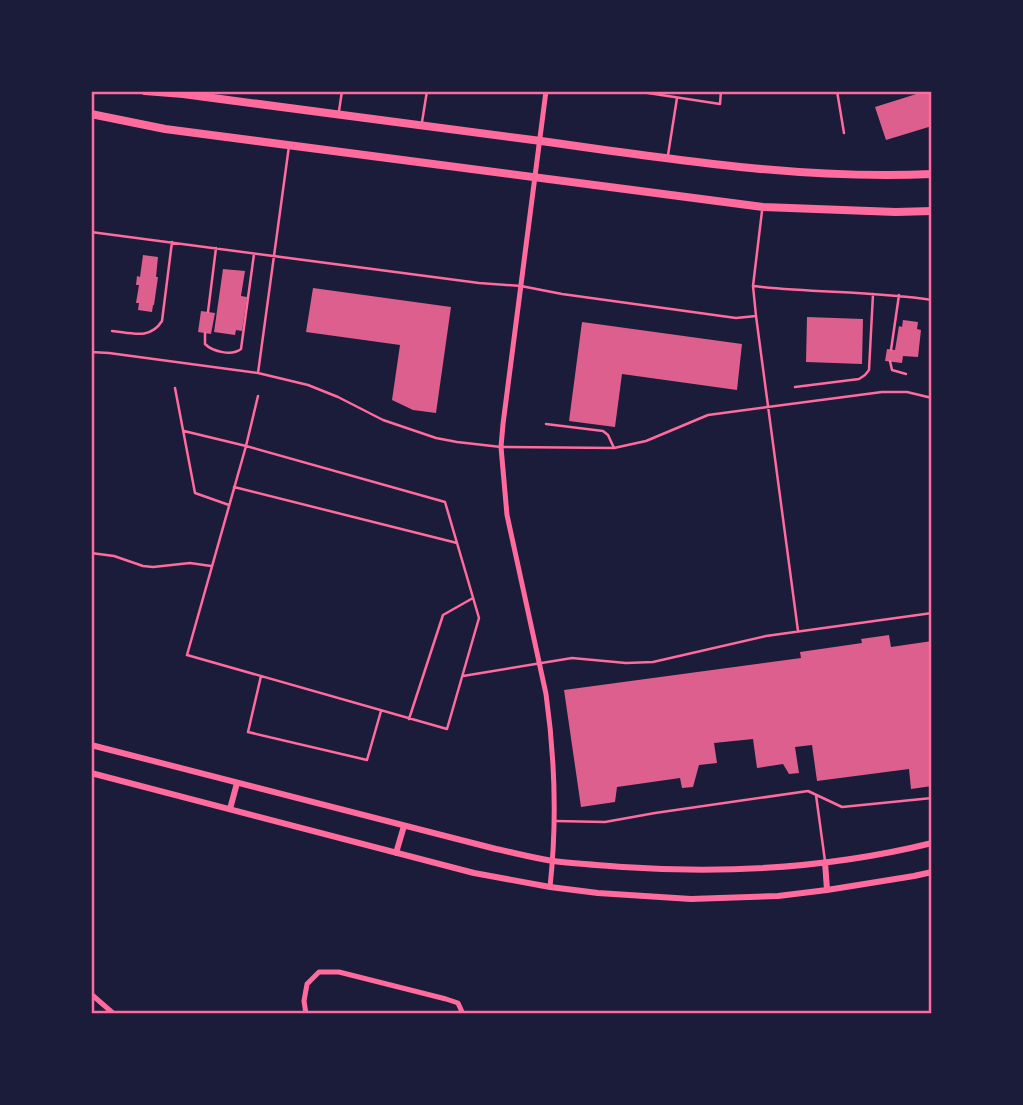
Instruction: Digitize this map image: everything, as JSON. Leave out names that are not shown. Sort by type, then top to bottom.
[{"type":"main road","points":[[145,91],[762,170],[891,176],[932,174]]},
{"type":"main road","points":[[91,114],[165,129],[763,207],[884,212],[932,211]]},
{"type":"street","points":[[546,91],[501,447],[507,515],[546,694],[553,751],[555,821],[550,887]]},
{"type":"street","points":[[91,745],[404,826],[553,861],[652,869],[762,868],[825,862],[932,843]]},
{"type":"street","points":[[91,773],[474,873],[550,887],[691,899],[827,890],[932,872]]},
{"type":"street","points":[[230,809],[237,783]]},
{"type":"street","points":[[396,853],[404,826]]},
{"type":"street","points":[[825,862],[827,890]]},
{"type":"street","points":[[306,1014],[304,1001],[307,984],[319,972],[339,972],[458,1003],[463,1014]]},
{"type":"street","points":[[91,995],[114,1014]]},
{"type":"lane","points":[[338,114],[342,91]]},
{"type":"lane","points":[[422,125],[427,91]]},
{"type":"lane","points":[[635,91],[720,104],[721,91]]},
{"type":"lane","points":[[838,91],[844,133]]},
{"type":"lane","points":[[667,159],[677,98]]},
{"type":"lane","points":[[258,373],[289,146]]},
{"type":"lane","points":[[763,207],[753,286],[798,632]]},
{"type":"lane","points":[[91,232],[479,283],[521,286],[736,318],[756,316]]},
{"type":"lane","points":[[112,331],[144,334],[157,329],[162,321],[172,242]]},
{"type":"lane","points":[[208,312],[216,248]]},
{"type":"lane","points":[[205,333],[205,344],[211,349],[234,353],[241,349],[254,254]]},
{"type":"lane","points":[[753,286],[899,295],[932,300]]},
{"type":"lane","points":[[795,387],[859,379],[865,375],[869,370],[873,294]]},
{"type":"lane","points":[[891,350],[899,295]]},
{"type":"lane","points":[[91,352],[258,373],[308,385],[383,420],[436,438],[501,447],[614,448],[646,441],[708,415],[882,392],[932,398]]},
{"type":"lane","points":[[890,361],[891,370],[906,374]]},
{"type":"lane","points":[[175,388],[195,492],[229,505]]},
{"type":"lane","points":[[184,431],[246,446],[445,502],[479,618],[447,729],[187,655],[246,446],[258,396]]},
{"type":"lane","points":[[546,424],[603,431],[614,448]]},
{"type":"lane","points":[[234,487],[457,543]]},
{"type":"lane","points":[[91,553],[114,555],[153,567],[190,563],[212,566]]},
{"type":"lane","points":[[409,719],[443,615],[473,598]]},
{"type":"lane","points":[[463,676],[572,658],[626,663],[653,662],[738,642],[932,613]]},
{"type":"lane","points":[[261,676],[248,732],[367,760],[381,710]]},
{"type":"lane","points":[[555,821],[605,822],[808,791],[842,807],[932,798]]},
{"type":"lane","points":[[816,795],[825,862]]},
{"type":"building","points":[[932,91],[932,126],[886,140],[875,107]]},
{"type":"building","points":[[143,255],[158,257],[158,277],[152,312],[138,310],[139,303],[136,303],[139,285],[136,285],[137,276],[140,277]]},
{"type":"building","points":[[223,269],[245,271],[241,296],[247,297],[242,331],[236,330],[235,335],[214,332]]},
{"type":"building","points":[[313,288],[451,307],[436,413],[413,410],[392,400],[400,345],[306,332]]},
{"type":"building","points":[[201,311],[215,313],[211,334],[198,332]]},
{"type":"building","points":[[807,317],[863,319],[862,364],[806,362]]},
{"type":"building","points":[[903,320],[918,322],[917,329],[921,330],[918,357],[903,356],[902,363],[885,361],[887,349],[895,350],[899,326],[902,327]]},
{"type":"building","points":[[582,322],[742,344],[737,390],[622,374],[615,427],[569,421]]},
{"type":"building","points":[[889,635],[891,647],[932,641],[932,786],[911,789],[909,769],[817,781],[812,745],[795,747],[799,773],[789,774],[783,764],[757,768],[753,739],[714,743],[717,763],[699,765],[693,787],[682,788],[680,778],[617,787],[615,802],[581,807],[564,690],[801,658],[800,652],[862,643],[861,639]]}]
